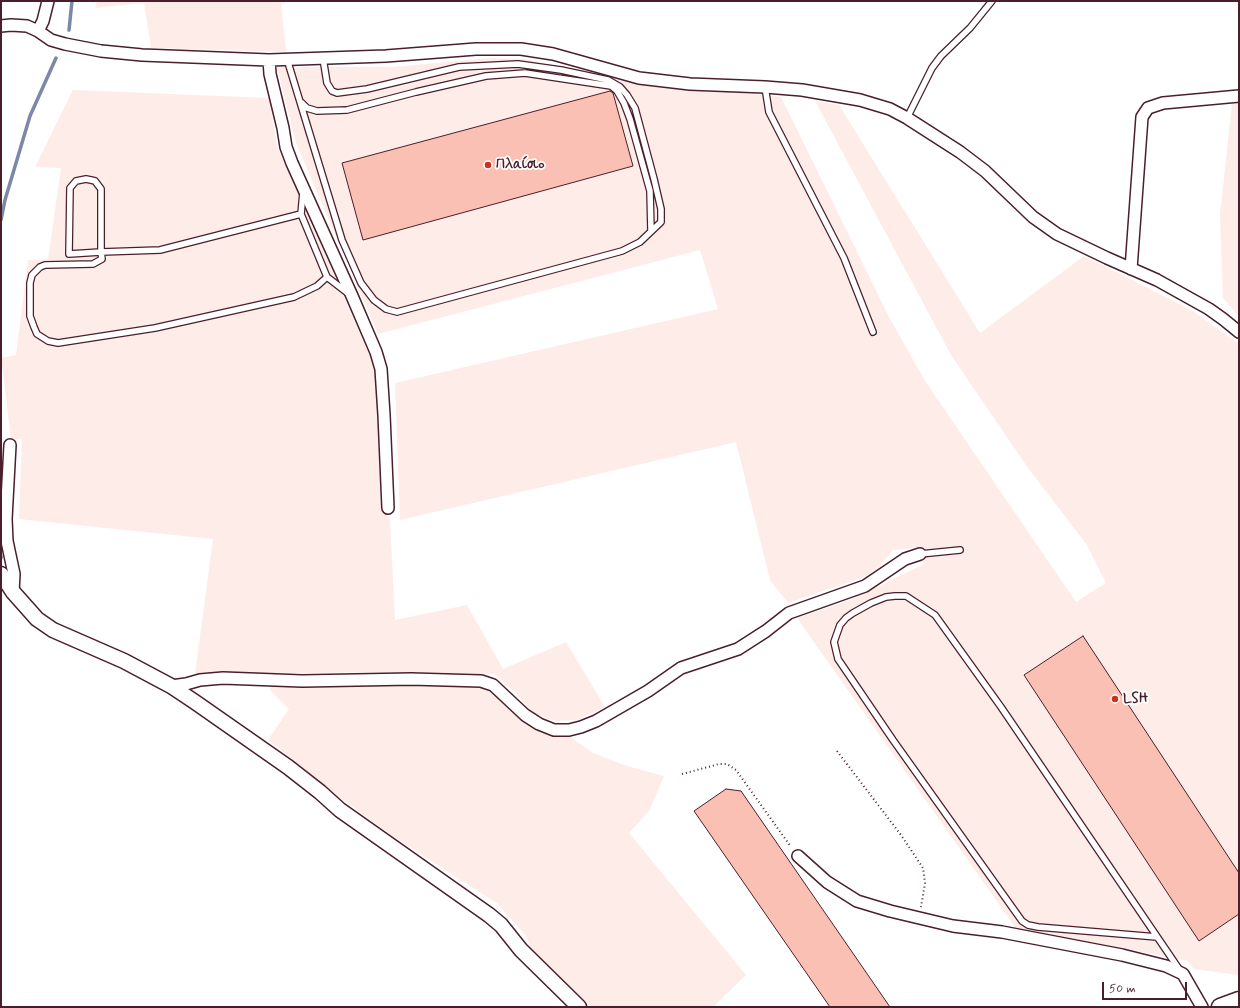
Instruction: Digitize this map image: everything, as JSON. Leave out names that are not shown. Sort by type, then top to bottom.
[{"type":"main road","points":[[1221,1007],[1239,1000]]},
{"type":"street","points":[[38,31],[43,21],[48,1]]},
{"type":"street","points":[[1,26],[27,26],[38,31],[51,40],[101,51],[142,55],[269,60],[386,56],[476,49],[521,49],[553,54],[639,78],[690,84],[802,90],[860,100],[890,109],[954,148],[985,171],[1033,217],[1057,234],[1078,245],[1157,280],[1203,306],[1239,332]]},
{"type":"street","points":[[269,60],[270,74],[279,108],[286,147],[376,352],[381,369],[388,508]]},
{"type":"street","points":[[1131,269],[1142,117],[1148,108],[1163,103],[1239,96]]},
{"type":"street","points":[[10,445],[6,519],[7,541],[14,574],[13,592]]},
{"type":"street","points":[[170,686],[200,680],[223,678],[302,681],[411,679],[481,681],[493,685],[525,715],[539,724],[554,730],[569,730],[596,721],[648,691],[681,668],[738,650],[762,635],[789,613],[865,586],[900,562],[920,554]]},
{"type":"street","points":[[1,574],[13,592],[37,619],[53,630],[124,661],[170,686],[195,702],[288,767],[340,810],[489,915],[502,925],[521,950],[579,1007]]},
{"type":"street","points":[[798,856],[827,882],[857,901],[890,912],[953,926],[1002,932],[1122,955],[1166,966],[1183,974],[1202,1007]]},
{"type":"lane","points":[[907,118],[932,68],[941,56],[970,28],[992,1]]},
{"type":"lane","points":[[287,59],[342,240],[361,283],[374,300],[386,309],[397,312],[622,251],[640,242],[661,222],[661,209],[635,108],[627,95],[608,80],[561,70],[518,64],[459,67],[367,88],[337,93],[332,91],[327,83],[322,58]]},
{"type":"lane","points":[[301,102],[307,108],[317,111],[347,110],[486,76],[525,73],[611,86],[624,103],[630,119],[650,191],[651,231]]},
{"type":"lane","points":[[765,87],[769,112],[844,258],[873,332]]},
{"type":"lane","points":[[301,214],[160,250],[101,252],[69,254],[70,188],[76,181],[86,179],[95,181],[102,189],[101,252],[102,259],[93,264],[45,264],[32,275],[30,283],[30,316],[37,334],[48,341],[58,343],[155,328],[294,298],[317,286],[327,277]]},
{"type":"lane","points":[[303,188],[301,214],[327,277],[352,296]]},
{"type":"lane","points":[[920,554],[960,550]]},
{"type":"lane","points":[[1157,937],[1038,927],[1028,925],[1022,921],[838,659],[834,642],[840,625],[846,618],[853,612],[871,603],[886,597],[895,596],[906,596],[935,615],[1001,707],[1183,974]]},
{"type":"path","points":[[837,751],[901,835],[923,868],[925,883],[918,917]]},
{"type":"path","points":[[682,774],[719,764],[727,764],[736,770],[798,856]]},
{"type":"shaded area","points":[[97,1],[281,1],[286,52],[151,48],[144,3],[95,8]]},
{"type":"shaded area","points":[[490,58],[525,59],[622,81],[781,97],[889,317],[925,381],[1076,602],[1106,583],[1087,545],[1028,468],[951,355],[815,101],[839,105],[980,333],[1084,256],[1191,310],[1239,344],[1239,975],[1194,969],[1188,961],[1015,927],[797,618],[850,600],[924,564],[920,547],[893,550],[879,567],[864,577],[788,603],[770,580],[736,442],[400,520],[395,383],[718,309],[700,250],[378,334],[296,143],[277,67],[393,67]]},
{"type":"shaded area","points":[[73,90],[269,98],[277,146],[379,376],[385,500],[390,521],[395,620],[467,605],[503,669],[566,642],[605,707],[577,720],[555,721],[531,712],[516,693],[494,674],[399,672],[195,674],[213,539],[19,519],[22,439],[11,439],[1,358],[16,355],[28,260],[48,259],[61,168],[35,167]]},
{"type":"shaded area","points":[[1239,103],[1239,317],[1223,298],[1220,214],[1232,104]]},
{"type":"shaded area","points":[[444,676],[490,678],[504,687],[527,712],[560,730],[593,753],[627,766],[664,776],[649,811],[629,833],[746,975],[713,1007],[592,1007],[531,949],[526,936],[498,904],[391,835],[339,797],[268,740],[289,709],[270,690],[272,677]]},
{"type":"building","name":"Πλαίσιο","points":[[610,91],[613,93],[633,166],[363,240],[342,163]]},
{"type":"building","points":[[1083,636],[1239,873],[1239,914],[1199,941],[1024,675]]},
{"type":"building","points":[[726,789],[741,791],[890,1007],[830,1007],[694,811]]},
{"type":"waterway","points":[[69,30],[72,1]]},
{"type":"waterway","points":[[1,220],[5,200],[30,116],[56,58]]},
{"type":"place","name":"Πλαίσιο","points":[[488,165]]},
{"type":"place","name":"LSH","points":[[1115,699]]}]
